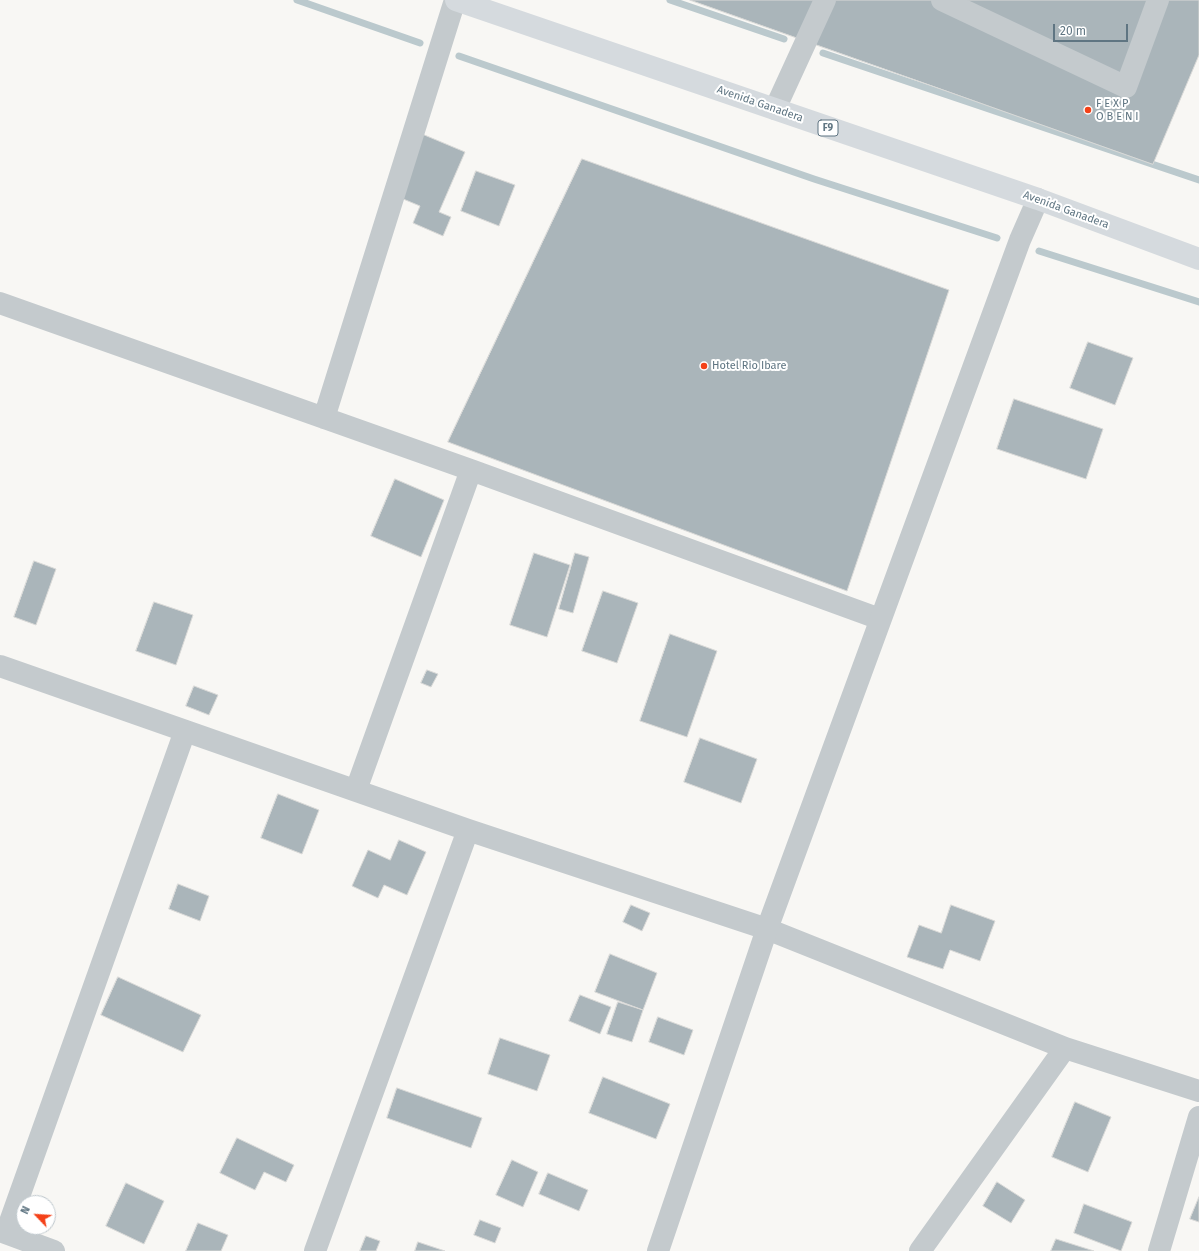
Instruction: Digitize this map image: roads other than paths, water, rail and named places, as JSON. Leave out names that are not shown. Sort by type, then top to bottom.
[{"type":"highway","name":"Avenida Ganadera","points":[[456,0],[1038,199],[1199,259]]},
{"type":"street","points":[[324,418],[456,0]]},
{"type":"street","points":[[775,109],[825,0]]},
{"type":"street","points":[[942,0],[1126,87],[1158,0]]},
{"type":"street","points":[[658,1251],[767,929],[1020,240],[1038,199]]},
{"type":"street","points":[[0,303],[471,470],[880,619]]},
{"type":"street","points":[[356,790],[471,470]]},
{"type":"street","points":[[0,666],[468,830],[767,929],[1065,1048],[1199,1091]]},
{"type":"street","points":[[54,1251],[3,1232],[185,731]]},
{"type":"street","points":[[315,1251],[468,830]]},
{"type":"street","points":[[920,1251],[1065,1048]]},
{"type":"street","points":[[1159,1251],[1199,1117]]},
{"type":"waterway","points":[[297,0],[420,43]]},
{"type":"waterway","points":[[670,0],[784,39]]},
{"type":"waterway","points":[[823,53],[1199,180]]},
{"type":"waterway","points":[[459,56],[814,179],[997,238]]},
{"type":"waterway","points":[[1039,251],[1199,302]]},
{"type":"place","name":"F E X P O B E N I","points":[[1088,110]]},
{"type":"place","name":"Hotel Rio Ibare","points":[[704,366]]}]
